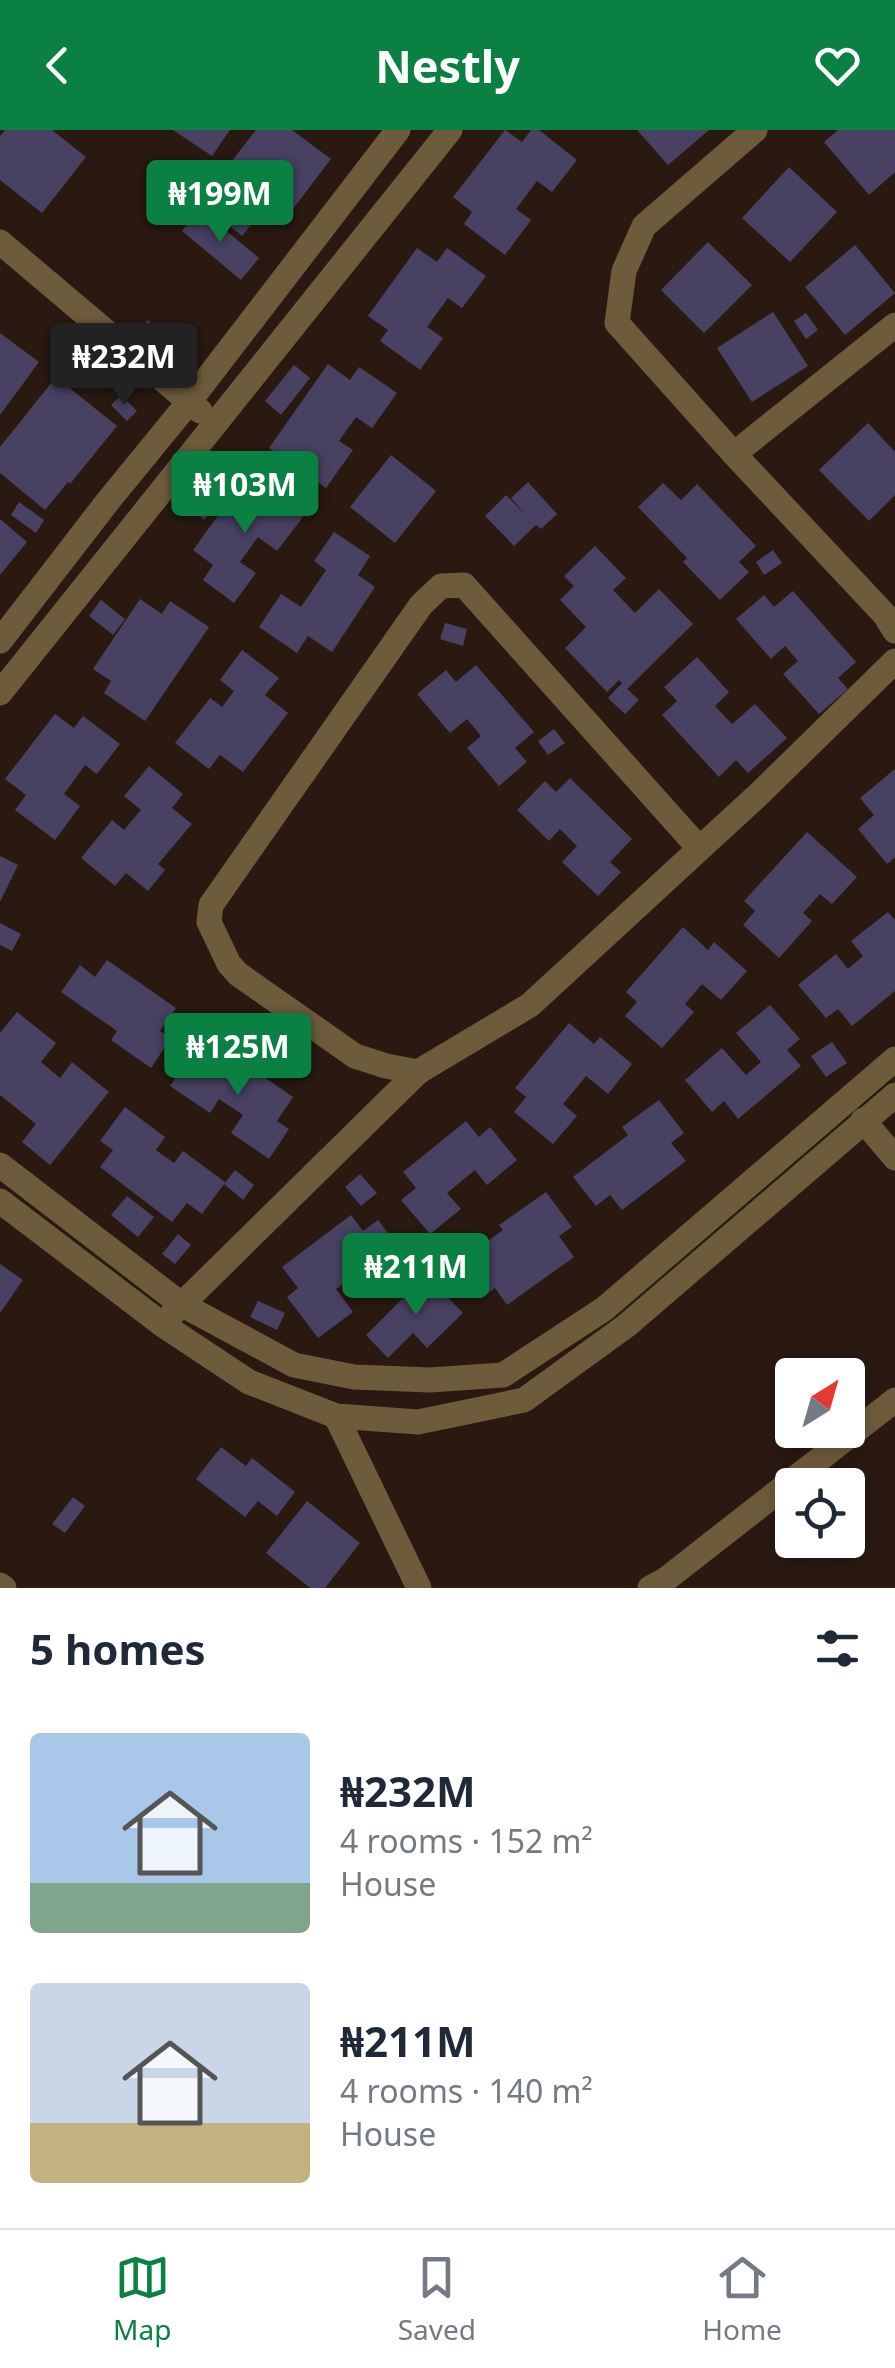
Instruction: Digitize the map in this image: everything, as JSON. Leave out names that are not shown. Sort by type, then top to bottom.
[{"type":"street","points":[[0,641],[400,130],[431,151]]},
{"type":"street","points":[[0,693],[450,130]]},
{"type":"street","points":[[755,130],[644,226],[624,271],[617,323],[885,614],[895,630]]},
{"type":"street","points":[[0,242],[216,423]]},
{"type":"street","points":[[734,454],[895,325]]},
{"type":"street","points":[[418,1072],[355,1056],[238,974],[229,964],[210,922],[211,905],[421,605],[441,586],[464,585],[699,848]]},
{"type":"street","points":[[162,1326],[418,1072],[530,1005],[760,794],[895,661]]},
{"type":"street","points":[[0,1166],[180,1304],[294,1365],[354,1378],[430,1380],[503,1376],[604,1309],[895,1059]]},
{"type":"street","points":[[0,1201],[162,1326],[249,1382],[336,1416],[418,1422],[524,1400],[626,1326],[895,1095]]},
{"type":"street","points":[[863,1120],[895,1158]]},
{"type":"street","points":[[662,1586],[895,1400]]},
{"type":"street","points":[[336,1416],[419,1588]]},
{"type":"building","points":[[5,130],[52,130],[86,157],[42,213],[0,180],[0,136]]},
{"type":"building","points":[[173,130],[230,130],[212,156]]},
{"type":"building","points":[[256,130],[292,130],[331,159],[286,218],[224,171]]},
{"type":"building","points":[[505,130],[522,142],[531,130],[539,130],[577,160],[552,192],[537,181],[516,209],[531,220],[505,255],[464,224],[472,212],[453,197]]},
{"type":"building","points":[[637,130],[709,130],[668,165]]},
{"type":"building","points":[[838,130],[895,130],[895,172],[869,195],[824,142]]},
{"type":"building","points":[[789,167],[837,212],[790,262],[742,218]]},
{"type":"building","points":[[220,193],[255,220],[242,236],[208,209]]},
{"type":"building","points":[[200,209],[259,258],[241,280],[182,231]]},
{"type":"building","points":[[708,242],[752,285],[704,333],[661,290]]},
{"type":"building","points":[[855,245],[895,293],[845,335],[805,287]]},
{"type":"building","points":[[417,248],[437,262],[447,248],[486,276],[462,308],[448,298],[427,327],[443,338],[420,370],[380,341],[388,330],[368,316]]},
{"type":"building","points":[[773,312],[808,366],[752,402],[717,348]]},
{"type":"building","points":[[806,313],[818,330],[806,339],[794,321]]},
{"type":"building","points":[[147,320],[187,347],[175,364],[136,337]]},
{"type":"building","points":[[0,333],[39,362],[0,415]]},
{"type":"building","points":[[328,364],[350,380],[359,367],[397,393],[372,428],[356,417],[339,441],[353,450],[326,488],[269,448]]},
{"type":"building","points":[[294,365],[310,378],[281,415],[265,401]]},
{"type":"building","points":[[56,377],[117,426],[45,510],[0,473],[0,447]]},
{"type":"building","points":[[121,395],[137,411],[127,421],[111,405]]},
{"type":"building","points":[[868,423],[895,452],[895,495],[869,521],[819,470]]},
{"type":"building","points":[[391,455],[436,491],[395,543],[350,507]]},
{"type":"building","points":[[528,482],[557,514],[541,529],[536,525],[514,546],[485,516],[506,495],[526,515],[511,498]]},
{"type":"building","points":[[196,483],[219,502],[204,520],[181,501]]},
{"type":"building","points":[[663,483],[681,500],[697,484],[756,546],[739,562],[749,572],[720,600],[683,562],[687,558],[638,507]]},
{"type":"building","points":[[241,484],[258,497],[267,485],[306,513],[277,551],[258,537],[240,562],[256,573],[234,603],[203,580],[213,565],[193,550]]},
{"type":"building","points":[[19,502],[44,520],[36,533],[11,515]]},
{"type":"building","points":[[0,519],[27,542],[0,575]]},
{"type":"building","points":[[334,532],[370,556],[358,575],[375,587],[332,652],[308,636],[297,653],[259,627],[281,594],[301,607],[326,570],[314,561]]},
{"type":"building","points":[[595,546],[626,578],[613,590],[635,613],[659,589],[693,624],[627,689],[639,700],[625,714],[608,698],[622,683],[619,680],[607,692],[565,648],[586,627],[560,600],[574,586],[564,576]]},
{"type":"building","points":[[773,550],[782,563],[764,575],[756,562]]},
{"type":"building","points":[[793,591],[856,662],[838,678],[848,689],[819,714],[783,674],[798,661],[785,646],[771,659],[736,619],[764,595],[774,607]]},
{"type":"building","points":[[140,599],[162,614],[170,601],[209,627],[145,721],[104,693],[111,681],[93,669]]},
{"type":"building","points":[[101,600],[125,619],[113,635],[89,616]]},
{"type":"building","points":[[445,623],[467,629],[463,646],[440,639]]},
{"type":"building","points":[[242,650],[279,678],[265,695],[288,713],[243,772],[220,755],[209,769],[175,743],[210,698],[222,707],[234,691],[220,680]]},
{"type":"building","points":[[697,657],[729,692],[715,706],[732,724],[755,704],[787,738],[748,773],[736,760],[719,777],[662,715],[677,701],[664,687]]},
{"type":"building","points":[[476,665],[534,732],[515,748],[527,762],[499,786],[467,748],[481,736],[467,719],[450,733],[417,694],[446,670],[456,682]]},
{"type":"building","points":[[55,714],[74,728],[83,716],[120,744],[97,774],[85,765],[64,794],[80,806],[55,840],[15,810],[26,795],[5,779]]},
{"type":"building","points":[[554,729],[565,743],[548,755],[538,741]]},
{"type":"building","points":[[149,766],[183,794],[172,808],[192,824],[158,864],[165,870],[148,891],[126,873],[115,886],[81,858],[112,820],[124,830],[141,810],[124,796]]},
{"type":"building","points":[[895,769],[895,857],[887,864],[858,829],[874,815],[860,798]]},
{"type":"building","points":[[570,778],[632,839],[610,862],[621,872],[598,896],[562,862],[577,846],[560,829],[549,841],[517,810],[545,781],[556,792]]},
{"type":"building","points":[[807,832],[857,877],[832,904],[820,894],[803,913],[812,921],[779,958],[743,925],[755,911],[744,901]]},
{"type":"building","points":[[0,856],[18,865],[0,902]]},
{"type":"building","points":[[888,912],[895,920],[895,991],[852,1026],[838,1009],[826,1018],[798,985],[836,954],[848,969],[863,956],[851,941]]},
{"type":"building","points":[[0,923],[21,934],[12,951],[0,945]]},
{"type":"building","points":[[683,927],[708,950],[714,942],[747,971],[721,1000],[702,984],[685,1004],[694,1012],[662,1048],[625,1016],[637,1002],[626,992]]},
{"type":"building","points":[[107,960],[176,1008],[160,1031],[171,1038],[151,1068],[111,1040],[117,1031],[61,992],[80,965],[95,977]]},
{"type":"building","points":[[770,1005],[800,1039],[787,1050],[801,1066],[738,1119],[724,1101],[712,1112],[685,1080],[722,1048],[746,1075],[761,1062],[736,1033]]},
{"type":"building","points":[[17,1012],[56,1043],[41,1062],[60,1078],[72,1062],[109,1092],[50,1165],[22,1142],[36,1124],[0,1095],[0,1033]]},
{"type":"building","points":[[569,1023],[594,1044],[600,1037],[632,1064],[608,1094],[586,1076],[563,1104],[577,1116],[553,1144],[514,1112],[526,1097],[515,1088]]},
{"type":"building","points":[[252,1041],[266,1051],[257,1065],[243,1054]]},
{"type":"building","points":[[832,1042],[847,1063],[826,1077],[811,1056]]},
{"type":"building","points":[[221,1047],[293,1097],[277,1121],[289,1129],[269,1159],[231,1133],[243,1115],[219,1099],[210,1113],[170,1086],[192,1054],[209,1065]]},
{"type":"building","points":[[659,1100],[684,1133],[671,1143],[686,1161],[622,1210],[610,1195],[596,1206],[573,1177],[628,1135],[622,1127]]},
{"type":"building","points":[[125,1107],[165,1137],[156,1150],[174,1163],[183,1151],[225,1182],[202,1214],[187,1203],[172,1222],[100,1167],[113,1150],[100,1141]]},
{"type":"building","points":[[466,1121],[479,1137],[490,1127],[517,1160],[487,1185],[475,1170],[447,1193],[461,1209],[430,1234],[401,1200],[416,1188],[403,1172]]},
{"type":"building","points":[[235,1170],[254,1185],[243,1200],[224,1184]]},
{"type":"building","points":[[360,1174],[377,1193],[361,1206],[345,1187]]},
{"type":"building","points":[[546,1192],[572,1227],[559,1236],[574,1257],[507,1305],[495,1288],[480,1299],[455,1265],[503,1230],[499,1225]]},
{"type":"building","points":[[127,1196],[154,1217],[138,1237],[111,1215]]},
{"type":"building","points":[[351,1215],[363,1231],[378,1220],[408,1259],[374,1285],[363,1269],[336,1289],[353,1312],[318,1338],[287,1297],[298,1288],[282,1267]]},
{"type":"building","points":[[178,1234],[191,1245],[175,1264],[162,1254]]},
{"type":"building","points":[[0,1264],[23,1280],[0,1313]]},
{"type":"building","points":[[426,1275],[463,1313],[427,1348],[413,1333],[388,1358],[366,1335]]},
{"type":"building","points":[[258,1301],[285,1313],[277,1330],[250,1317]]},
{"type":"building","points":[[221,1447],[246,1466],[252,1458],[295,1492],[277,1516],[258,1501],[245,1517],[196,1479]]},
{"type":"building","points":[[73,1497],[85,1506],[65,1533],[52,1524]]},
{"type":"building","points":[[307,1501],[360,1543],[325,1588],[310,1588],[266,1553]]}]
